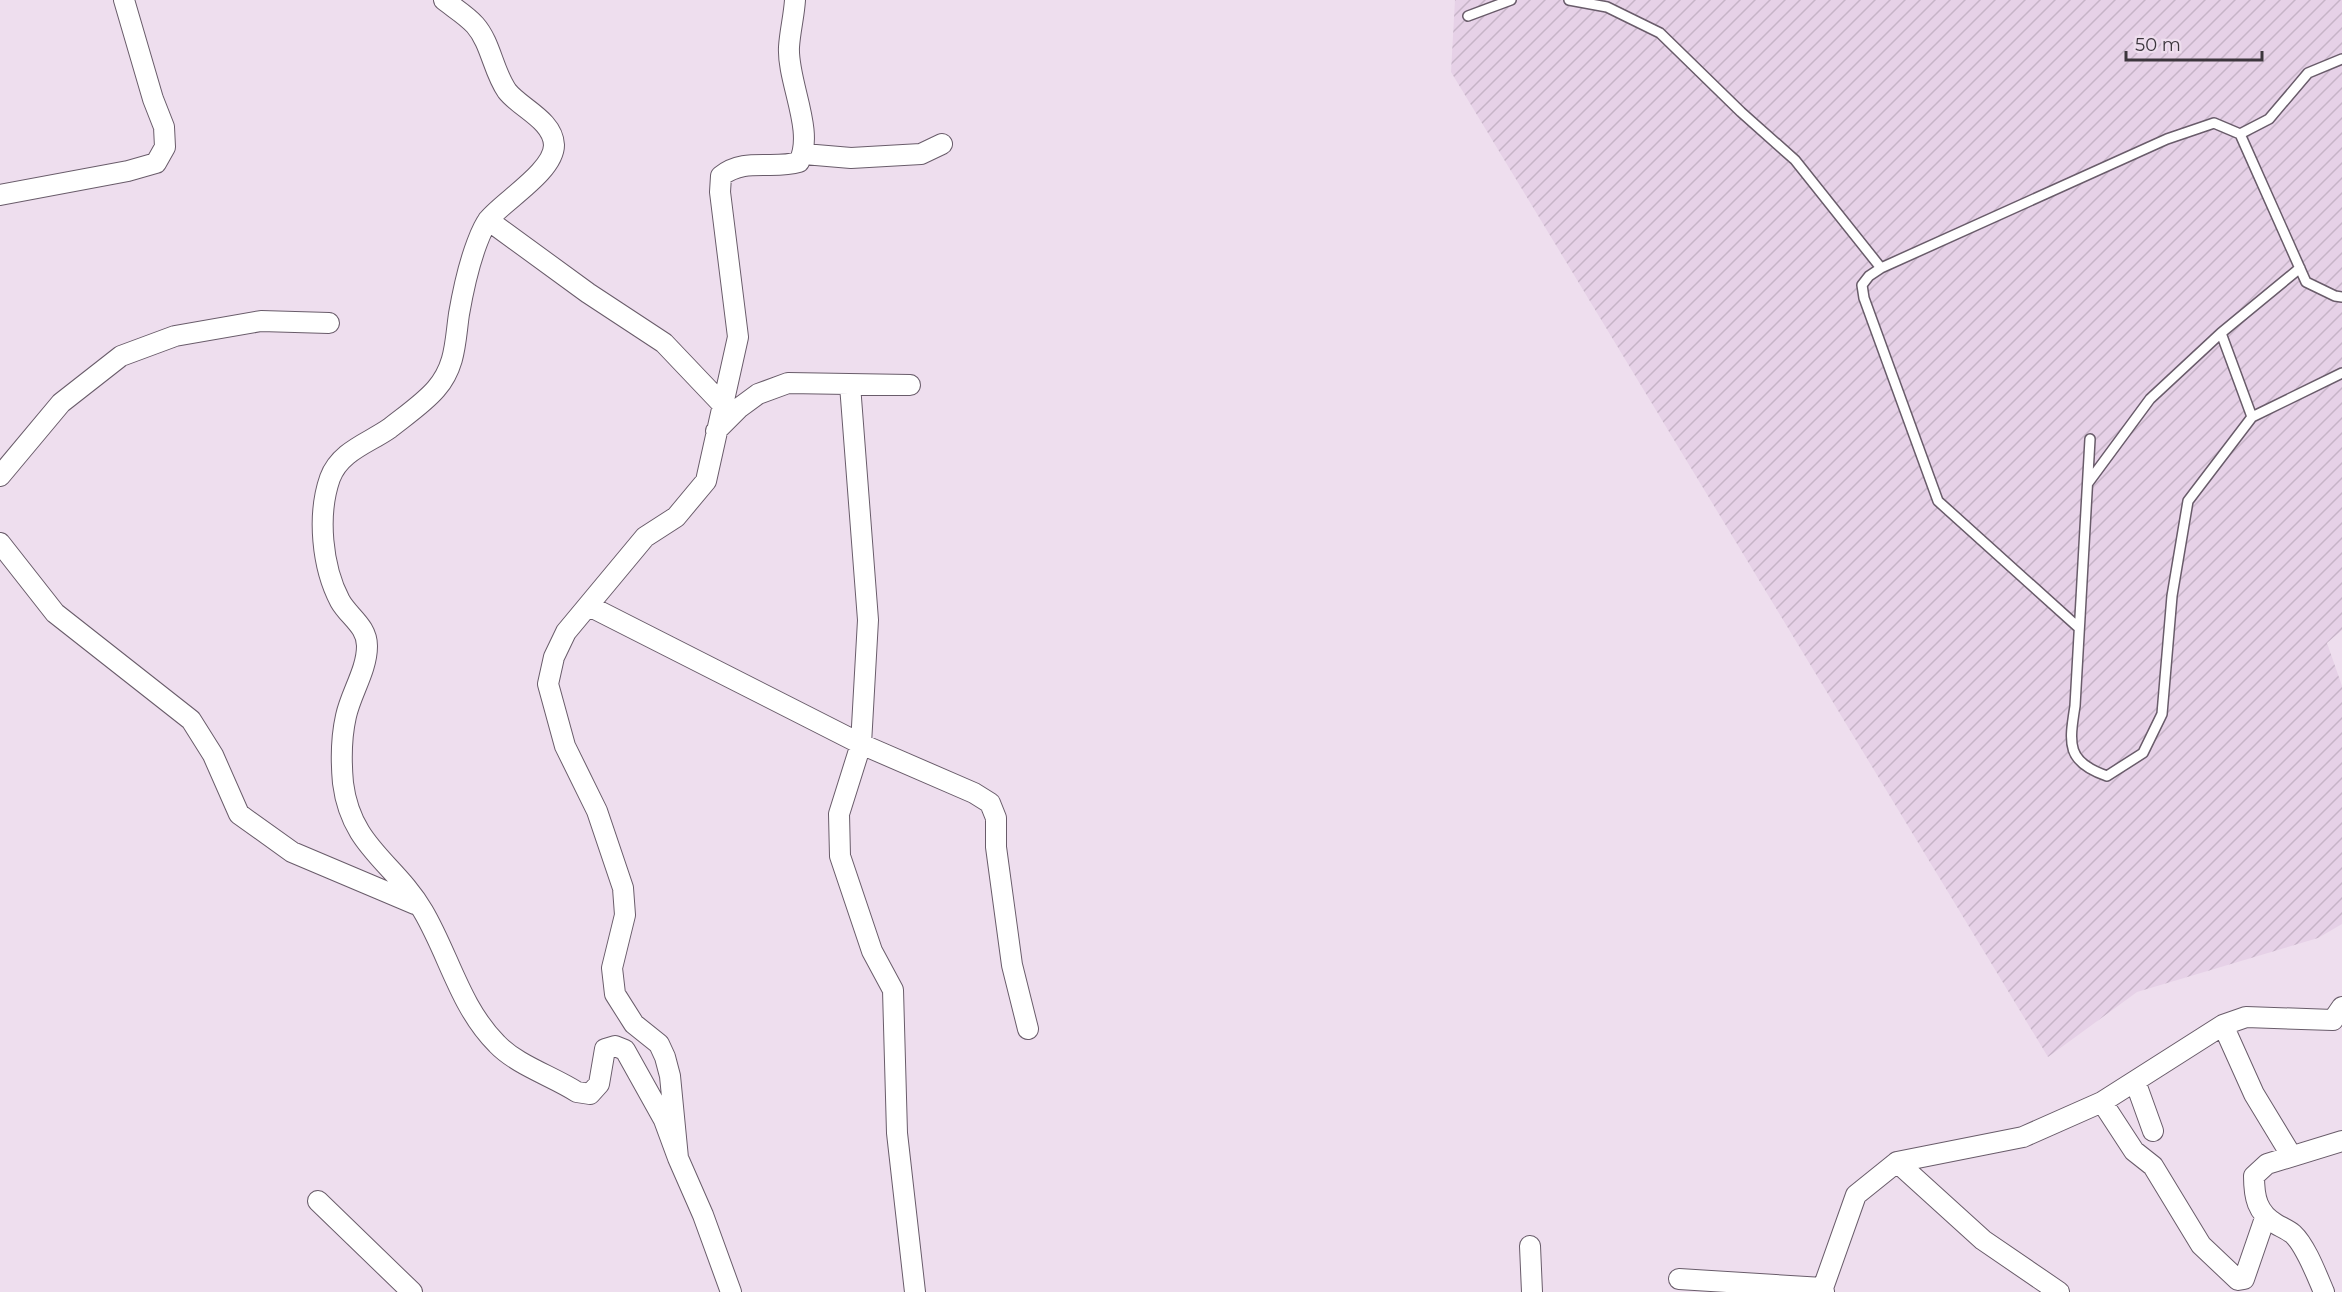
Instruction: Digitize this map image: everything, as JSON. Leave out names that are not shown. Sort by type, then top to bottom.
[{"type":"street","points":[[0,195],[117,173],[156,163],[165,147],[164,127],[153,99],[124,0]]},
{"type":"street","points":[[444,0],[477,26],[505,89],[522,108],[540,120],[550,132],[554,146],[549,161],[488,220],[476,244],[459,315],[456,349],[447,372],[436,389],[397,422],[338,463],[329,480],[322,525],[331,582],[342,605],[362,628],[367,645],[345,717],[341,757],[344,787],[351,817],[368,846],[421,907],[444,949],[459,989],[478,1022],[499,1046],[577,1092],[590,1094],[599,1084],[605,1049],[615,1046],[625,1050],[664,1120],[678,1158],[704,1215],[731,1292]]},
{"type":"street","points":[[678,1158],[670,1076],[665,1058],[659,1044],[634,1024],[615,994],[612,968],[625,915],[623,888],[597,811],[565,746],[548,684],[554,657],[566,632],[645,537],[676,517],[706,481],[738,336],[720,192],[721,176],[731,168],[753,164],[786,166],[799,162],[804,154],[802,126],[789,47],[795,0]]},
{"type":"street","points":[[804,154],[851,158],[921,154],[942,144]]},
{"type":"street","points":[[488,220],[588,293],[664,343],[723,404]]},
{"type":"street","points":[[0,476],[61,403],[121,356],[175,336],[261,321],[329,323]]},
{"type":"street","points":[[716,431],[739,408],[759,394],[788,383],[910,385]]},
{"type":"street","points":[[850,384],[868,620],[861,744],[839,814],[840,856],[872,951],[893,990],[897,1133],[915,1292]]},
{"type":"street","points":[[0,543],[56,613],[191,720],[213,755],[239,814],[292,852],[421,907]]},
{"type":"street","points":[[589,606],[861,744],[974,793],[990,803],[996,818],[996,847],[1012,965],[1028,1029]]},
{"type":"street","points":[[1679,1278],[1824,1290],[1856,1195],[1898,1162],[2023,1137],[2102,1102],[2223,1025],[2246,1017],[2339,1018]]},
{"type":"street","points":[[2223,1025],[2254,1094],[2291,1155]]},
{"type":"street","points":[[2135,1081],[2153,1131]]},
{"type":"street","points":[[2102,1102],[2134,1151],[2153,1166],[2201,1245],[2238,1280],[2244,1279],[2265,1218]]},
{"type":"street","points":[[2324,1292],[2315,1269],[2293,1234],[2265,1218],[2258,1208],[2254,1193],[2254,1176],[2267,1164],[2342,1141]]},
{"type":"street","points":[[1898,1162],[1983,1240],[2059,1292]]},
{"type":"street","points":[[318,1201],[412,1292]]},
{"type":"street","points":[[1530,1246],[1532,1292]]},
{"type":"lane","points":[[1468,16],[1511,0]]},
{"type":"lane","points":[[1569,0],[1607,7],[1660,33],[1741,112],[1796,160],[1881,268]]},
{"type":"lane","points":[[2240,134],[2269,119],[2308,73],[2342,59]]},
{"type":"lane","points":[[2079,628],[1938,501],[1864,298],[1862,285],[1869,276],[1881,268],[2167,139],[2214,123],[2240,134],[2306,282],[2342,297]]},
{"type":"lane","points":[[2087,485],[2150,399],[2221,333],[2300,268]]},
{"type":"lane","points":[[2221,333],[2252,417]]},
{"type":"lane","points":[[2090,439],[2075,706],[2069,741],[2085,769],[2106,776],[2143,753],[2162,714],[2172,596],[2188,501],[2252,417],[2342,373]]},
{"type":"shaded area","points":[[1455,0],[2342,0],[2342,630],[2327,643],[2342,686],[2342,924],[2318,938],[2137,992],[2048,1057],[1451,72]]}]
